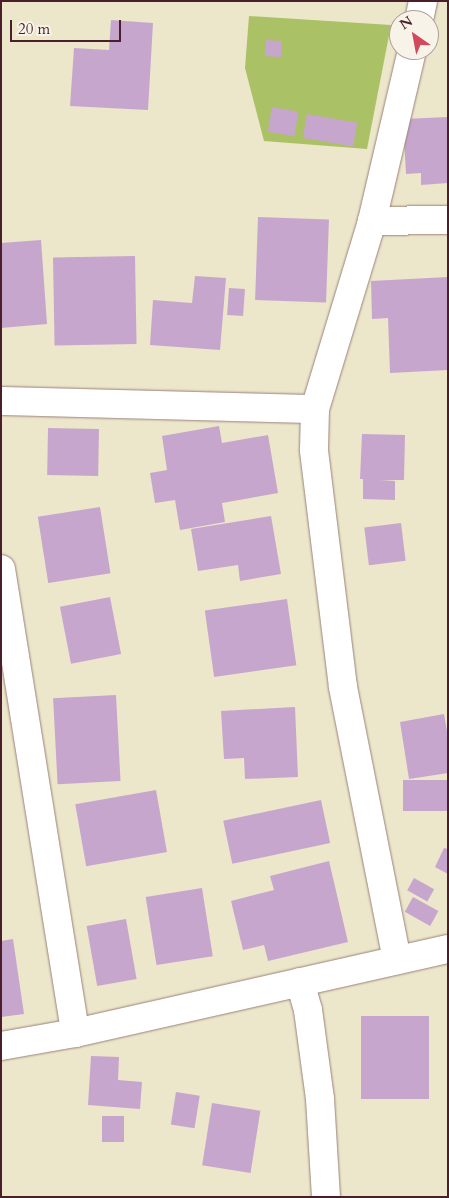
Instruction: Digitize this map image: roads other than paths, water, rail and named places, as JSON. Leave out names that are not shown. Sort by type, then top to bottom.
[{"type":"street","points":[[398,960],[343,687],[314,450],[316,409],[372,221],[410,60]]},
{"type":"street","points":[[372,221],[448,220]]},
{"type":"street","points":[[1,401],[316,409]]},
{"type":"street","points":[[1,569],[75,1033]]},
{"type":"street","points":[[1,1046],[75,1033],[448,949]]},
{"type":"street","points":[[300,982],[308,1010],[320,1099],[326,1197]]}]
